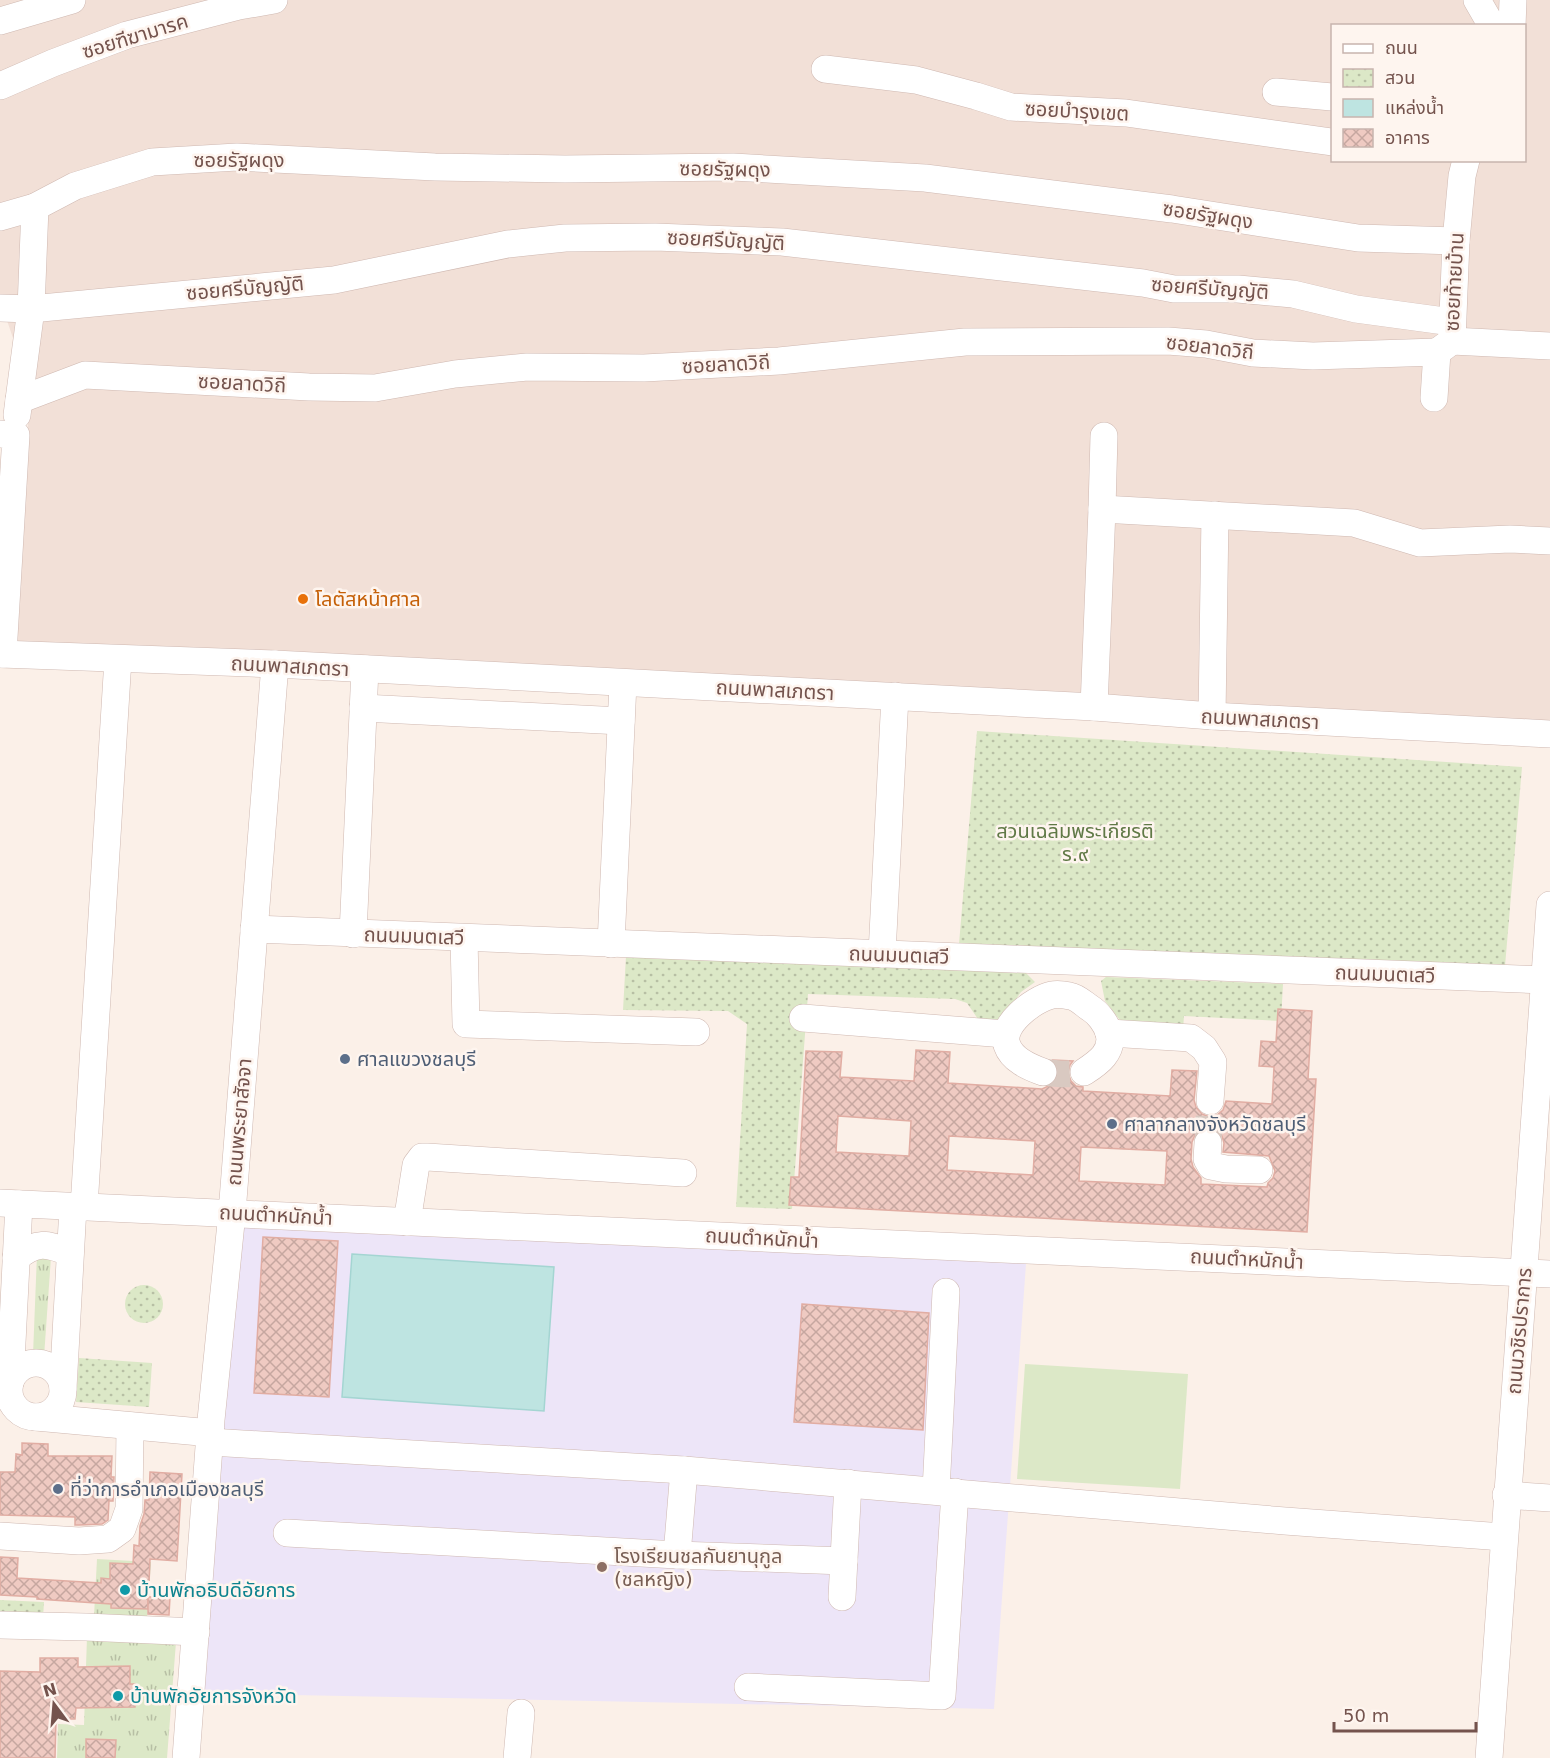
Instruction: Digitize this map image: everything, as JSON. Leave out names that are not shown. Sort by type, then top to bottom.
[{"type":"street","points":[[0,21],[72,0]]},
{"type":"street","name":"ซอยฑีฆามารค","points":[[0,86],[127,35],[239,6],[274,0]]},
{"type":"street","points":[[1478,0],[1491,24]]},
{"type":"street","points":[[1512,24],[1513,0]]},
{"type":"street","name":"ซอยบำรุงเขต","points":[[825,69],[916,80],[1011,107],[1126,113],[1331,142]]},
{"type":"street","points":[[1276,92],[1331,97]]},
{"type":"street","name":"ซอยรัฐผดุง","points":[[0,218],[35,207],[75,186],[152,162],[237,157],[435,167],[565,169],[733,167],[925,178],[1172,209],[1358,238],[1456,241]]},
{"type":"street","name":"ซอยท้ายบ้าน","points":[[1434,398],[1447,338],[1462,176],[1466,162]]},
{"type":"street","points":[[2,654],[8,435],[19,400],[31,309],[35,207]]},
{"type":"street","name":"ซอยศรีบัญญัติ","points":[[0,308],[31,309],[334,280],[508,244],[566,238],[655,237],[782,242],[1143,283],[1174,289],[1293,294],[1356,309],[1447,338]]},
{"type":"street","name":"ซอยลาดวิถี","points":[[19,400],[85,375],[309,387],[375,388],[455,374],[527,367],[644,368],[778,361],[965,342],[1168,341],[1206,344],[1253,353],[1313,356],[1447,338],[1550,346]]},
{"type":"street","points":[[1094,707],[1104,436]]},
{"type":"street","points":[[1102,509],[1354,524],[1420,543],[1510,539],[1550,542]]},
{"type":"street","points":[[1212,716],[1215,515]]},
{"type":"street","name":"ถนนพาสเภตรา","points":[[2,654],[275,664],[895,696],[1404,728],[1550,734]]},
{"type":"street","points":[[9,1204],[16,1258],[9,1390],[14,1406],[20,1412],[32,1417],[45,1416],[53,1412],[58,1405],[63,1388],[70,1252],[78,1207],[118,659]]},
{"type":"street","name":"ถนนพระยาสัจจา","points":[[186,1758],[210,1437],[232,1213],[275,664]]},
{"type":"street","points":[[353,933],[365,669]]},
{"type":"street","points":[[611,944],[622,682]]},
{"type":"street","points":[[882,954],[895,696]]},
{"type":"street","points":[[363,708],[621,722]]},
{"type":"street","name":"ถนนวชิรปราการ","points":[[1488,1758],[1506,1495],[1537,1273],[1544,1085],[1545,980],[1550,905]]},
{"type":"street","name":"ถนนมนตเสวี","points":[[254,929],[1545,980]]},
{"type":"street","points":[[464,938],[466,1024],[696,1032]]},
{"type":"street","points":[[1037,1001],[1044,990],[1046,961]]},
{"type":"street","points":[[1089,962],[1088,988],[1094,1010]]},
{"type":"street","points":[[1042,1072],[1028,1066],[1013,1055],[1007,1045],[1005,1034],[1020,1014],[1037,1001],[1053,995],[1073,996],[1094,1010],[1104,1022],[1109,1033],[1110,1044],[1105,1054],[1084,1072]]},
{"type":"street","points":[[803,1018],[1005,1034]]},
{"type":"street","points":[[1109,1033],[1191,1038],[1204,1048],[1213,1062],[1210,1101]]},
{"type":"street","points":[[1208,1143],[1207,1159],[1211,1166],[1259,1170]]},
{"type":"street","points":[[407,1221],[416,1165],[422,1157],[427,1156],[683,1173]]},
{"type":"street","name":"ถนนตำหนักน้ำ","points":[[9,1204],[1537,1273]]},
{"type":"street","points":[[16,1258],[27,1249],[39,1245],[52,1245],[70,1252]]},
{"type":"street","points":[[748,1686],[942,1696],[946,1292]]},
{"type":"street","points":[[10,1382],[21,1368],[39,1363],[55,1371],[61,1379],[63,1388]]},
{"type":"street","points":[[0,1414],[130,1426],[210,1437],[684,1470],[1285,1521],[1503,1537]]},
{"type":"street","points":[[0,1536],[79,1541],[108,1539],[122,1529],[129,1509],[130,1426]]},
{"type":"street","points":[[677,1555],[684,1470]]},
{"type":"street","points":[[842,1598],[848,1483]]},
{"type":"street","points":[[1506,1495],[1550,1498]]},
{"type":"street","points":[[287,1533],[844,1562]]},
{"type":"street","points":[[0,1625],[196,1632]]},
{"type":"street","points":[[517,1758],[521,1713]]},
{"type":"shaded area","points":[[0,0],[1550,0],[1550,729],[16,645],[30,388],[0,300]]},
{"type":"shaded area","name":"โรงเรียนชลกันยานุกูล (ชลหญิง)","points":[[232,1213],[1027,1250],[994,1709],[192,1693]]},
{"type":"green space","name":"สวนเฉลิมพระเกียรติ ร.๙","points":[[977,731],[1522,767],[1505,966],[959,944]]},
{"type":"green space","points":[[626,956],[1025,972],[1035,982],[1021,992],[1001,1020],[980,1022],[967,1003],[955,999],[808,994],[792,1209],[736,1207],[747,1024],[728,1011],[623,1010]]},
{"type":"green space","points":[[1106,977],[1283,984],[1281,1021],[1184,1016],[1183,1029],[1136,1028],[1119,1019],[1105,1001],[1101,981]]},
{"type":"green space","points":[[37,1254],[51,1257],[44,1357],[38,1359],[33,1355]]},
{"type":"green space","points":[[144,1285],[158,1290],[163,1304],[158,1318],[144,1323],[130,1318],[125,1304],[130,1290]]},
{"type":"green space","points":[[79,1358],[152,1363],[149,1407],[76,1402]]},
{"type":"green space","points":[[1025,1364],[1188,1374],[1180,1489],[1017,1479]]},
{"type":"green space","points":[[97,1559],[151,1562],[147,1619],[94,1616]]},
{"type":"green space","points":[[0,1600],[44,1602],[43,1618],[0,1617]]},
{"type":"green space","points":[[87,1637],[176,1642],[167,1758],[57,1758],[58,1724],[84,1725]]},
{"type":"water","points":[[352,1254],[554,1267],[544,1411],[342,1397]]},
{"type":"building","name":"ศาลากลางจังหวัดชลบุรี","points":[[1278,1009],[1312,1011],[1308,1079],[1316,1079],[1307,1232],[789,1205],[791,1177],[799,1177],[806,1051],[842,1052],[840,1077],[914,1081],[916,1050],[950,1052],[948,1083],[1042,1089],[1053,1084],[1058,1078],[1058,1069],[1053,1060],[1073,1061],[1068,1073],[1071,1081],[1076,1086],[1083,1087],[1083,1091],[1170,1096],[1172,1070],[1197,1071],[1194,1100],[1202,1114],[1209,1117],[1223,1110],[1226,1101],[1272,1104],[1274,1067],[1259,1066],[1261,1041],[1276,1042]],"holes":[[[838,1116],[911,1121],[909,1156],[836,1152]],[[1210,1127],[1217,1130],[1224,1143],[1223,1152],[1269,1156],[1275,1171],[1267,1187],[1201,1184],[1201,1178],[1193,1167],[1191,1159],[1192,1142],[1201,1129]],[[949,1136],[1035,1141],[1033,1175],[947,1170]],[[1081,1147],[1167,1151],[1165,1185],[1079,1181]]]},
{"type":"building","points":[[263,1237],[338,1241],[329,1397],[254,1393]]},
{"type":"building","points":[[802,1304],[929,1313],[923,1430],[794,1422]]},
{"type":"building","name":"ที่ว่าการอำเภอเมืองชลบุรี","points":[[22,1443],[48,1444],[48,1456],[112,1456],[113,1501],[109,1501],[108,1520],[102,1524],[75,1525],[75,1517],[0,1515],[0,1472],[15,1472],[16,1454],[22,1455]]},
{"type":"building","points":[[150,1472],[182,1474],[177,1561],[150,1559],[148,1609],[111,1608],[111,1604],[0,1595],[0,1557],[18,1558],[17,1578],[101,1583],[101,1578],[110,1579],[110,1563],[133,1564],[134,1545],[139,1546],[145,1500],[149,1500]]},
{"type":"building","points":[[148,1597],[170,1597],[169,1615],[148,1614]]},
{"type":"building","points":[[40,1658],[78,1658],[78,1667],[130,1666],[130,1684],[135,1684],[135,1707],[76,1708],[75,1719],[56,1719],[55,1758],[0,1758],[0,1671],[40,1672]]},
{"type":"building","points":[[86,1739],[116,1740],[115,1758],[86,1758]]},
{"type":"tunnel","points":[[1043,1072],[1063,1074],[1084,1072]]},
{"type":"tunnel","points":[[1208,1143],[1210,1101]]},
{"type":"place","name":"โลตัสหน้าศาล","points":[[303,599]]},
{"type":"place","name":"ศาลแขวงชลบุรี","points":[[345,1059]]},
{"type":"place","name":"ศาลากลางจังหวัดชลบุรี","points":[[1112,1124]]},
{"type":"place","name":"ที่ว่าการอำเภอเมืองชลบุรี","points":[[58,1489]]},
{"type":"place","name":"โรงเรียนชลกันยานุกูล (ชลหญิง)","points":[[602,1567]]},
{"type":"place","name":"บ้านพักอธิบดีอัยการ","points":[[125,1590]]},
{"type":"place","name":"บ้านพักอัยการจังหวัด","points":[[118,1696]]}]
